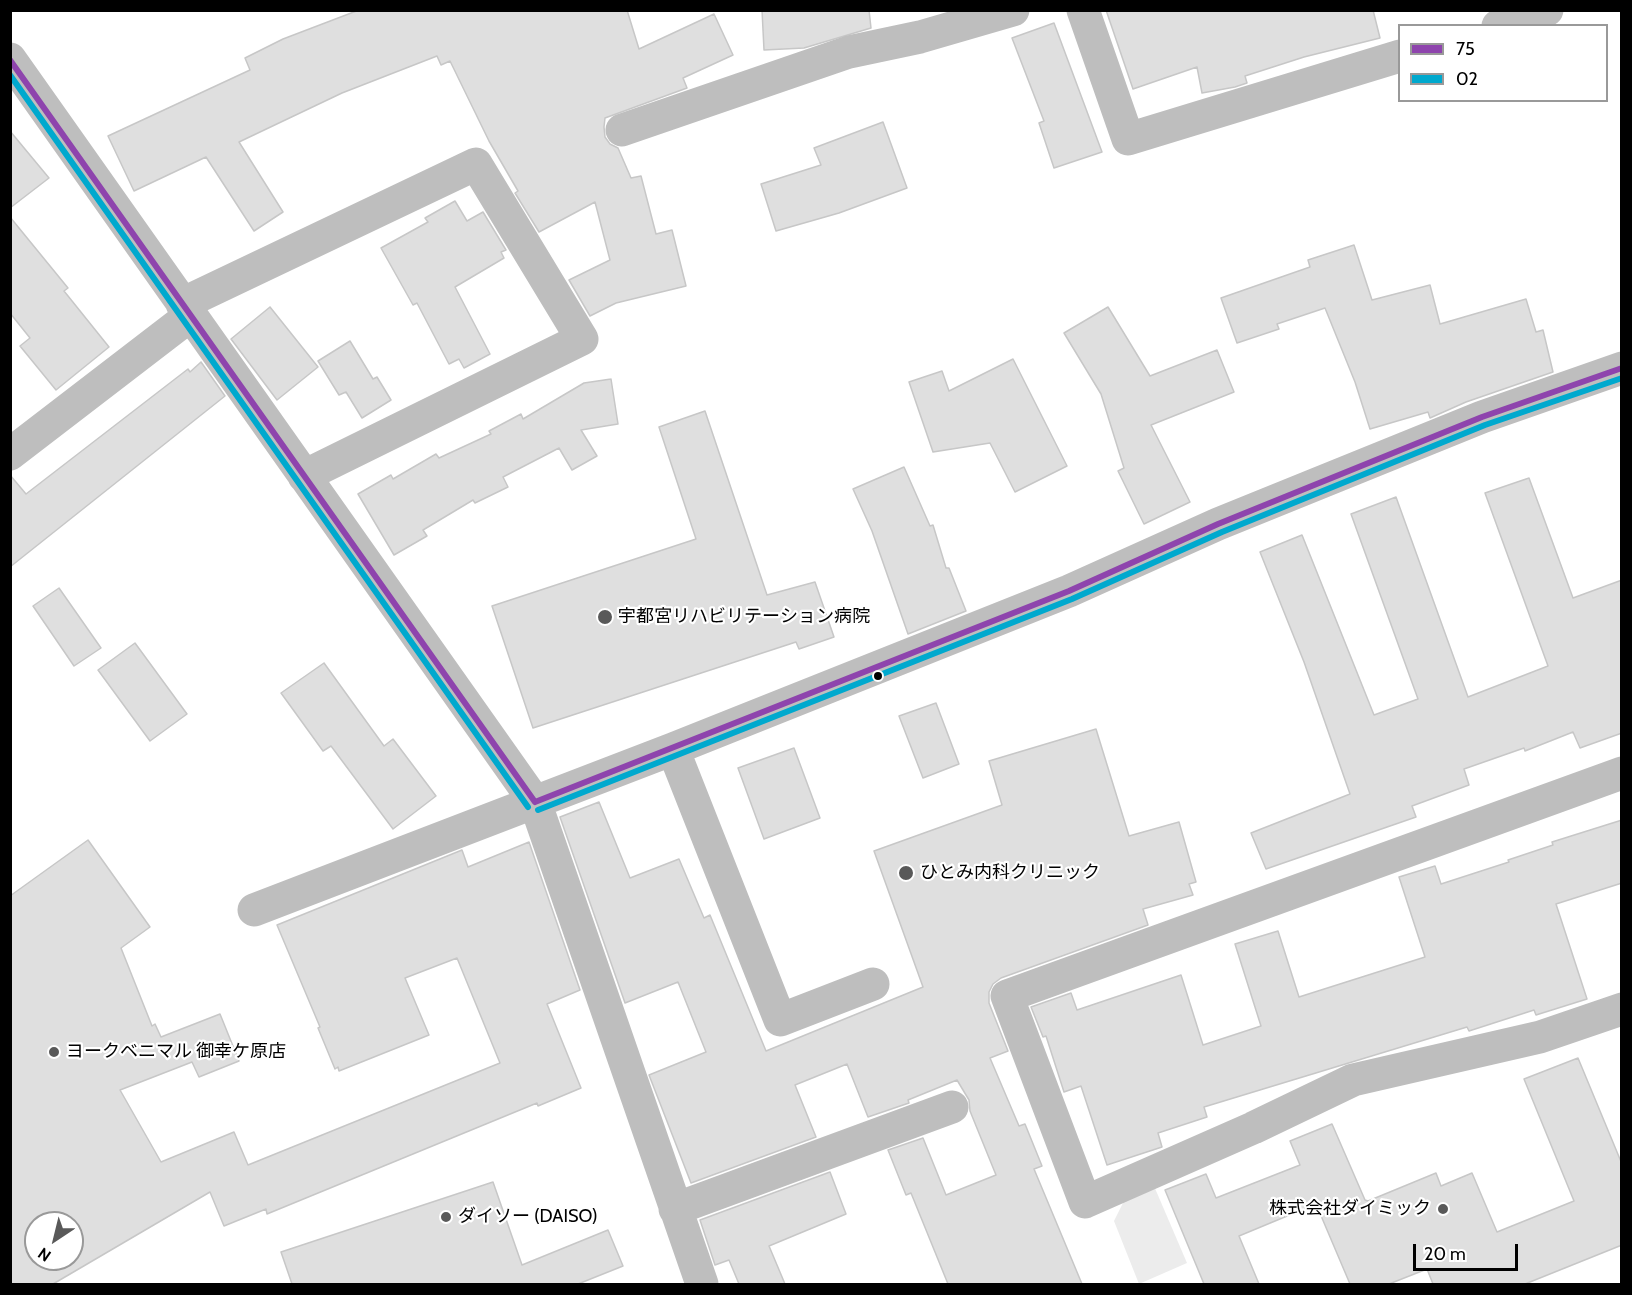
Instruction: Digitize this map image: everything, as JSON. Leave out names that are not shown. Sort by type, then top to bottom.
[{"type":"street","points":[[622,130],[849,52],[920,37],[1013,10]]},
{"type":"street","points":[[1083,10],[1128,139],[1398,57]]},
{"type":"street","points":[[1504,24],[1547,10]]},
{"type":"street","points":[[10,59],[535,802],[702,1284]]},
{"type":"street","points":[[10,454],[187,309],[476,164],[582,339],[304,476]]},
{"type":"street","points":[[254,910],[673,749],[1068,591],[1218,524],[1482,417],[1622,368]]},
{"type":"street","points":[[673,749],[780,1020],[873,984]]},
{"type":"street","points":[[1622,773],[1007,996],[1085,1202],[1253,1128],[1353,1080],[1540,1037],[1622,1009]]},
{"type":"street","points":[[675,1209],[952,1107]]},
{"type":"shaded area","points":[[1154,1186],[1187,1263],[1139,1284],[1114,1221],[1126,1197]]},
{"type":"building","points":[[359,10],[627,10],[639,49],[714,14],[733,55],[683,78],[687,88],[605,118],[604,127],[605,137],[610,144],[618,148],[631,178],[641,176],[656,234],[672,230],[686,286],[616,303],[590,316],[569,280],[610,260],[595,202],[539,232],[515,193],[518,191],[489,141],[450,61],[441,65],[437,56],[342,93],[239,142],[283,212],[254,231],[206,157],[134,191],[108,136],[250,70],[245,58],[283,39]]},
{"type":"building","points":[[762,10],[869,10],[871,28],[804,48],[764,50]]},
{"type":"building","points":[[1106,10],[1373,10],[1380,38],[1304,57],[1245,76],[1247,83],[1235,87],[1202,93],[1197,67],[1133,89]]},
{"type":"building","points":[[1054,23],[1102,152],[1054,168],[1039,123],[1044,121],[1012,38]]},
{"type":"building","points":[[883,122],[907,188],[839,213],[776,231],[761,184],[821,165],[814,148]]},
{"type":"building","points":[[10,131],[49,178],[10,208]]},
{"type":"building","points":[[455,201],[467,221],[483,212],[506,250],[501,252],[504,258],[455,287],[490,354],[464,368],[459,359],[449,364],[417,303],[413,305],[381,248],[428,222],[425,218]]},
{"type":"building","points":[[10,217],[68,288],[64,291],[109,347],[56,390],[20,346],[30,338],[10,313]]},
{"type":"building","points":[[1354,245],[1372,300],[1430,285],[1440,324],[1526,299],[1536,332],[1543,330],[1553,372],[1466,402],[1430,418],[1428,412],[1370,429],[1355,382],[1325,308],[1277,324],[1279,329],[1237,343],[1221,298],[1310,267],[1308,260]]},
{"type":"building","points":[[270,307],[318,367],[277,400],[231,339]]},
{"type":"building","points":[[1108,307],[1150,376],[1217,350],[1234,392],[1151,425],[1190,502],[1144,524],[1118,471],[1124,468],[1101,394],[1064,333]]},
{"type":"building","points":[[350,341],[373,379],[377,377],[391,400],[362,418],[346,392],[339,395],[318,361]]},
{"type":"building","points":[[1013,359],[1067,466],[1015,492],[990,443],[933,452],[909,382],[942,371],[949,391]]},
{"type":"building","points":[[201,362],[225,396],[10,567],[10,475],[26,494],[188,369],[190,372]]},
{"type":"building","points":[[611,379],[618,424],[581,430],[597,456],[572,470],[559,448],[503,477],[508,487],[475,503],[473,500],[423,530],[427,536],[394,555],[358,494],[391,475],[393,479],[436,454],[439,458],[491,434],[489,431],[521,414],[523,419],[584,383]]},
{"type":"building","points":[[705,411],[767,595],[815,582],[834,637],[799,649],[796,642],[533,728],[492,606],[696,539],[659,427]]},
{"type":"building","points":[[904,467],[930,526],[933,525],[946,568],[949,568],[966,611],[908,634],[872,531],[853,489]]},
{"type":"building","points":[[1529,478],[1573,598],[1622,580],[1622,733],[1580,748],[1573,732],[1525,751],[1524,748],[1464,769],[1469,785],[1412,806],[1416,817],[1266,869],[1251,833],[1350,794],[1304,662],[1260,552],[1302,535],[1374,715],[1418,699],[1351,514],[1396,497],[1468,697],[1548,666],[1485,493]]},
{"type":"building","points":[[59,588],[101,648],[74,666],[33,606]]},
{"type":"building","points":[[135,643],[187,714],[150,741],[98,670]]},
{"type":"building","points":[[324,663],[384,746],[393,739],[436,796],[393,829],[331,746],[323,751],[281,693]]},
{"type":"building","points":[[936,703],[959,764],[923,778],[899,716]]},
{"type":"building","points":[[1096,729],[1129,836],[1179,822],[1196,882],[1189,884],[1193,895],[1143,909],[1148,925],[1001,978],[993,984],[989,992],[989,1003],[1008,1051],[990,1058],[1019,1126],[1025,1124],[1042,1166],[1034,1169],[1082,1284],[948,1284],[911,1193],[906,1195],[888,1150],[923,1138],[946,1195],[996,1175],[970,1111],[969,1100],[957,1080],[908,1100],[909,1103],[868,1117],[847,1064],[795,1085],[816,1137],[691,1183],[649,1075],[706,1052],[678,982],[625,1003],[560,817],[599,802],[630,878],[679,859],[704,918],[710,915],[766,1051],[923,987],[874,851],[1002,805],[989,761]]},
{"type":"building","points":[[794,748],[820,818],[764,839],[738,768]]},
{"type":"building","points":[[1622,820],[1622,883],[1556,904],[1587,999],[1536,1015],[1534,1010],[1469,1031],[1467,1027],[1204,1107],[1207,1117],[1158,1133],[1162,1147],[1107,1165],[1081,1086],[1064,1092],[1046,1036],[1043,1037],[1031,1007],[1071,993],[1077,1010],[1181,975],[1203,1045],[1261,1026],[1235,944],[1278,931],[1299,997],[1425,957],[1399,877],[1435,866],[1441,884],[1509,862],[1508,860],[1553,845],[1552,842]]},
{"type":"building","points":[[88,840],[150,927],[121,948],[152,1026],[155,1024],[161,1037],[220,1014],[239,1061],[199,1077],[192,1062],[120,1090],[161,1162],[234,1132],[248,1165],[500,1063],[457,958],[405,978],[429,1035],[339,1071],[338,1067],[335,1069],[277,925],[462,850],[468,867],[529,842],[580,990],[547,1004],[581,1088],[538,1106],[537,1103],[267,1214],[266,1209],[224,1226],[210,1192],[84,1266],[84,1211],[24,1211],[24,1271],[75,1271],[53,1284],[10,1284],[10,896]]},
{"type":"building","points":[[1578,1058],[1622,1164],[1622,1245],[1525,1284],[1433,1284],[1427,1269],[1389,1284],[1350,1284],[1316,1204],[1239,1236],[1259,1284],[1204,1284],[1165,1190],[1206,1174],[1216,1198],[1300,1165],[1290,1141],[1332,1124],[1365,1200],[1368,1201],[1436,1173],[1441,1186],[1472,1173],[1497,1232],[1574,1201],[1524,1079]]},
{"type":"building","points":[[830,1172],[846,1214],[769,1246],[785,1284],[739,1284],[729,1260],[715,1265],[700,1220]]},
{"type":"building","name":"ダイソー (DAISO)","points":[[493,1182],[522,1265],[608,1230],[623,1266],[578,1284],[292,1284],[281,1252]]},
{"type":"transit line","name":"75","points":[[10,60],[535,802]]},
{"type":"transit line","name":"02","points":[[10,75],[528,807]]},
{"type":"transit line","name":"75","points":[[535,802],[1069,591],[1218,524],[1482,417],[1622,368]]},
{"type":"transit line","name":"02","points":[[538,810],[1072,599],[1222,532],[1485,425],[1622,378]]},
{"type":"place","name":"宇都宮リハビリテーション病院","points":[[605,617]]},
{"type":"place","name":"ひとみ内科クリニック","points":[[906,873]]},
{"type":"place","name":"ヨークベニマル 御幸ケ原店","points":[[54,1052]]},
{"type":"place","name":"株式会社ダイミック","points":[[1443,1209]]},
{"type":"place","name":"ダイソー (DAISO)","points":[[446,1217]]}]
